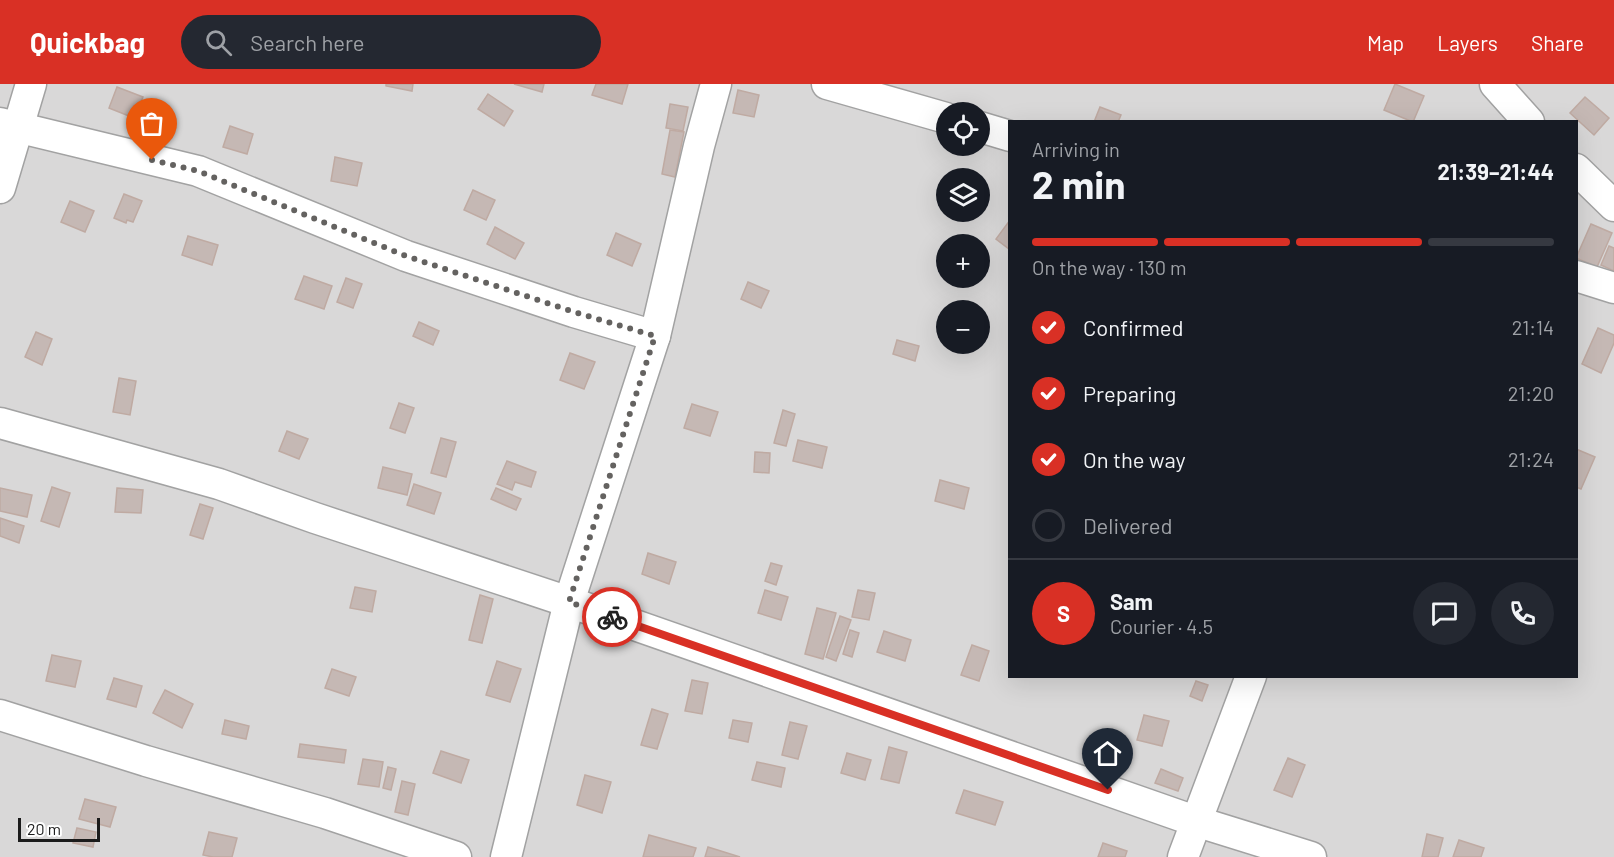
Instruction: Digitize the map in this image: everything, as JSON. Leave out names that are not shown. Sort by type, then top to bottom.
[{"type":"street","points":[[0,188],[8,125],[31,84]]},
{"type":"street","points":[[506,857],[569,602],[655,336],[699,146],[716,84]]},
{"type":"street","points":[[827,84],[936,115]]},
{"type":"street","points":[[1495,84],[1528,120]]},
{"type":"street","points":[[8,125],[198,171],[406,256],[574,312],[655,336]]},
{"type":"street","points":[[990,130],[1008,135]]},
{"type":"street","points":[[1578,171],[1614,206]]},
{"type":"street","points":[[1578,277],[1614,288]]},
{"type":"street","points":[[0,423],[219,484],[569,602],[1195,821],[1311,857]]},
{"type":"street","points":[[1182,857],[1250,678]]},
{"type":"street","points":[[0,715],[146,761],[325,813],[456,857]]},
{"type":"shaded area","points":[[0,84],[1614,84],[1614,857],[0,857]]},
{"type":"building","points":[[386,84],[413,84],[412,91],[386,86]]},
{"type":"building","points":[[514,84],[544,84],[542,92]]},
{"type":"building","points":[[596,84],[628,84],[622,104],[592,95]]},
{"type":"building","points":[[1395,84],[1424,96],[1414,120],[1408,120],[1384,110]]},
{"type":"building","points":[[117,87],[143,97],[134,118],[109,108]]},
{"type":"building","points":[[738,90],[759,95],[754,117],[733,113]]},
{"type":"building","points":[[488,94],[513,111],[504,126],[478,109]]},
{"type":"building","points":[[1585,97],[1609,118],[1594,135],[1570,113]]},
{"type":"building","points":[[670,104],[688,107],[683,131],[666,128]]},
{"type":"building","points":[[1100,107],[1121,115],[1119,120],[1095,120]]},
{"type":"building","points":[[230,126],[253,134],[247,154],[223,147]]},
{"type":"building","points":[[670,130],[684,132],[675,177],[662,174]]},
{"type":"building","points":[[335,157],[362,163],[357,186],[331,181]]},
{"type":"building","points":[[473,190],[495,200],[486,220],[464,210]]},
{"type":"building","points":[[124,194],[142,201],[133,222],[127,220],[126,223],[114,218]]},
{"type":"building","points":[[70,201],[94,211],[85,232],[61,222]]},
{"type":"building","points":[[1008,223],[1008,248],[996,239]]},
{"type":"building","points":[[1591,224],[1612,233],[1597,267],[1578,259],[1578,253]]},
{"type":"building","points":[[495,227],[524,243],[515,259],[487,244]]},
{"type":"building","points":[[616,233],[641,244],[632,266],[607,255]]},
{"type":"building","points":[[188,236],[218,245],[212,265],[182,255]]},
{"type":"building","points":[[1609,246],[1614,248],[1614,271],[1601,265]]},
{"type":"building","points":[[304,276],[332,286],[324,309],[295,299]]},
{"type":"building","points":[[346,278],[362,284],[353,308],[337,302]]},
{"type":"building","points":[[748,282],[769,291],[761,308],[741,299]]},
{"type":"building","points":[[419,322],[439,331],[433,345],[413,336]]},
{"type":"building","points":[[1598,328],[1614,335],[1614,343],[1601,373],[1582,364]]},
{"type":"building","points":[[36,332],[52,339],[42,365],[25,357]]},
{"type":"building","points":[[897,340],[919,346],[915,361],[893,354]]},
{"type":"building","points":[[570,353],[595,362],[584,389],[560,380]]},
{"type":"building","points":[[119,378],[136,381],[130,415],[113,412]]},
{"type":"building","points":[[399,403],[414,408],[405,433],[390,428]]},
{"type":"building","points":[[692,404],[718,412],[710,436],[684,428]]},
{"type":"building","points":[[783,410],[795,414],[786,446],[774,443]]},
{"type":"building","points":[[287,431],[308,439],[299,459],[279,451]]},
{"type":"building","points":[[441,438],[456,442],[446,477],[431,473]]},
{"type":"building","points":[[798,440],[827,447],[822,468],[793,461]]},
{"type":"building","points":[[1578,450],[1595,457],[1581,489],[1578,488]]},
{"type":"building","points":[[755,452],[770,453],[769,473],[754,472]]},
{"type":"building","points":[[507,461],[536,472],[531,487],[515,482],[512,490],[497,484]]},
{"type":"building","points":[[383,467],[412,474],[407,495],[378,488]]},
{"type":"building","points":[[940,480],[969,488],[964,509],[935,501]]},
{"type":"building","points":[[414,484],[441,493],[434,514],[407,505]]},
{"type":"building","points":[[52,487],[70,493],[59,527],[41,521]]},
{"type":"building","points":[[0,488],[32,495],[27,517],[0,511]]},
{"type":"building","points":[[117,488],[143,490],[141,513],[115,512]]},
{"type":"building","points":[[496,488],[521,499],[516,510],[491,499]]},
{"type":"building","points":[[200,504],[213,508],[203,539],[190,535]]},
{"type":"building","points":[[0,518],[24,526],[19,543],[0,536]]},
{"type":"building","points":[[648,553],[676,562],[669,584],[642,574]]},
{"type":"building","points":[[771,563],[782,566],[776,585],[765,581]]},
{"type":"building","points":[[355,587],[376,591],[372,612],[350,608]]},
{"type":"building","points":[[765,590],[788,597],[781,620],[758,613]]},
{"type":"building","points":[[858,590],[875,593],[869,620],[852,617]]},
{"type":"building","points":[[480,595],[493,599],[482,643],[469,640]]},
{"type":"building","points":[[817,608],[836,613],[823,659],[805,654]]},
{"type":"building","points":[[840,616],[851,620],[836,661],[826,657]]},
{"type":"building","points":[[850,630],[859,633],[852,657],[843,654]]},
{"type":"building","points":[[884,631],[911,640],[905,661],[877,652]]},
{"type":"building","points":[[972,645],[989,651],[979,681],[961,675]]},
{"type":"building","points":[[52,655],[81,661],[75,687],[46,681]]},
{"type":"building","points":[[497,661],[521,669],[510,702],[486,695]]},
{"type":"building","points":[[332,669],[356,677],[349,696],[325,688]]},
{"type":"building","points":[[114,678],[142,686],[136,707],[107,699]]},
{"type":"building","points":[[692,680],[708,683],[702,714],[685,711]]},
{"type":"building","points":[[1196,681],[1208,685],[1202,701],[1190,696]]},
{"type":"building","points":[[165,690],[193,704],[182,728],[153,713]]},
{"type":"building","points":[[652,709],[668,714],[657,749],[641,745]]},
{"type":"building","points":[[1144,715],[1169,721],[1162,746],[1137,740]]},
{"type":"building","points":[[225,720],[249,726],[246,739],[222,734]]},
{"type":"building","points":[[733,720],[752,723],[748,742],[729,738]]},
{"type":"building","points":[[790,722],[807,726],[798,759],[782,755]]},
{"type":"building","points":[[300,744],[346,750],[344,763],[298,757]]},
{"type":"building","points":[[889,747],[907,752],[899,783],[881,779]]},
{"type":"building","points":[[441,751],[469,760],[461,783],[433,773]]},
{"type":"building","points":[[847,753],[871,760],[865,780],[841,773]]},
{"type":"building","points":[[1288,758],[1305,765],[1292,797],[1274,790]]},
{"type":"building","points":[[363,759],[383,762],[379,787],[358,784]]},
{"type":"building","points":[[757,762],[785,768],[781,787],[752,780]]},
{"type":"building","points":[[388,767],[396,769],[391,790],[383,788]]},
{"type":"building","points":[[1161,769],[1183,778],[1178,791],[1155,783]]},
{"type":"building","points":[[585,775],[611,782],[602,813],[577,805]]},
{"type":"building","points":[[402,781],[415,784],[408,815],[395,812]]},
{"type":"building","points":[[964,790],[1003,802],[995,825],[956,813]]},
{"type":"building","points":[[85,799],[116,807],[110,827],[79,819]]},
{"type":"building","points":[[77,828],[96,832],[93,847],[73,843]]},
{"type":"building","points":[[209,832],[237,838],[232,857],[203,855]]},
{"type":"building","points":[[1427,834],[1443,838],[1438,857],[1422,857]]},
{"type":"building","points":[[649,835],[696,848],[693,857],[643,857]]},
{"type":"building","points":[[1459,840],[1484,848],[1481,857],[1453,857]]},
{"type":"building","points":[[1103,843],[1127,851],[1125,857],[1098,857]]},
{"type":"building","points":[[708,847],[740,857],[705,857]]},
{"type":"way so far","points":[[152,160],[198,171],[406,256],[574,312],[655,336],[569,602],[612,617]]},
{"type":"route","points":[[612,617],[1108,790]]}]
